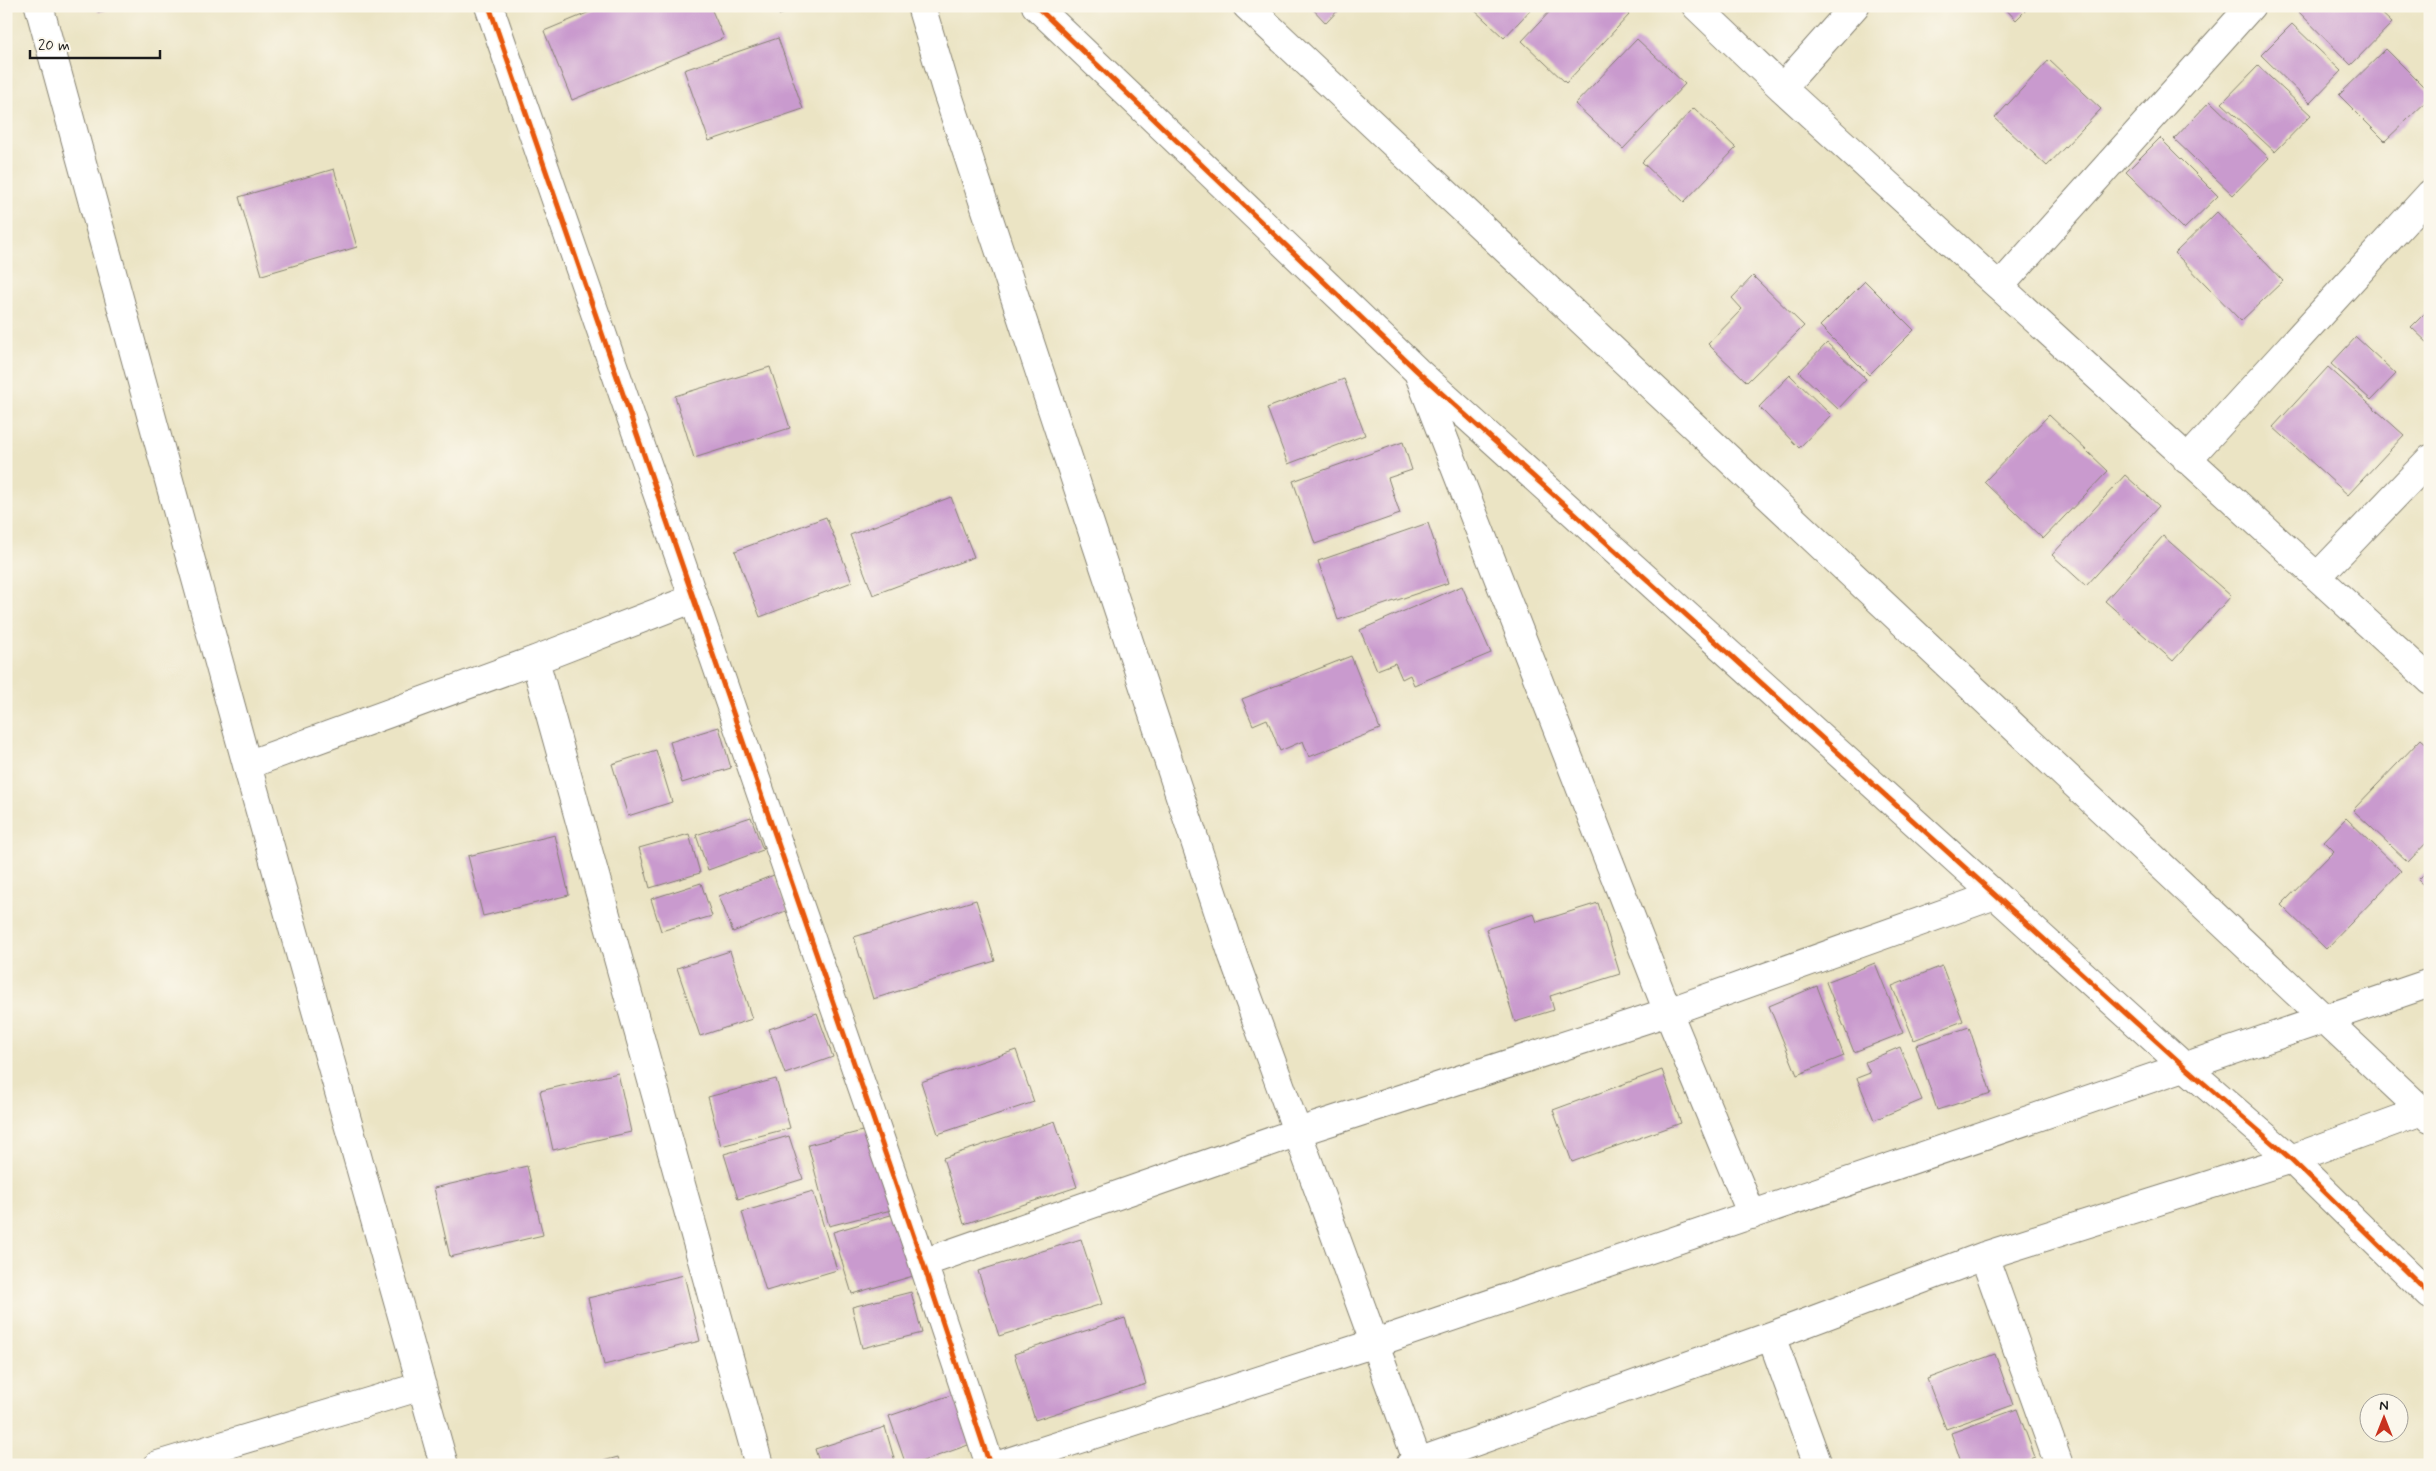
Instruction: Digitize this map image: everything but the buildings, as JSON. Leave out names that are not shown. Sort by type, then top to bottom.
[{"type":"street","points":[[39,6],[248,765],[444,1465]]},
{"type":"street","points":[[489,6],[692,599],[923,1263],[990,1465]]},
{"type":"street","points":[[921,6],[945,86],[1233,956],[1375,1343],[1416,1464],[1772,1336],[1984,1256],[2291,1159],[2427,1112],[2325,1019],[1247,6]]},
{"type":"street","points":[[1036,6],[1417,371],[2185,1067],[2291,1159],[2430,1295]]},
{"type":"street","points":[[1696,6],[1782,88],[2000,286],[2186,460],[2430,680]]},
{"type":"street","points":[[1782,88],[1855,6]]},
{"type":"street","points":[[2000,286],[2251,6]]},
{"type":"street","points":[[2186,460],[2430,194]]},
{"type":"street","points":[[1417,371],[1668,1012],[1752,1215]]},
{"type":"street","points":[[2318,577],[2430,459]]},
{"type":"street","points":[[248,765],[535,660],[692,599]]},
{"type":"street","points":[[535,660],[760,1465]]},
{"type":"street","points":[[923,1263],[1298,1132],[1668,1012],[1996,895]]},
{"type":"street","points":[[999,1465],[1375,1343],[2430,983]]},
{"type":"street","points":[[1984,1256],[2059,1465]]},
{"type":"street","points":[[1772,1336],[1818,1465]]},
{"type":"street","points":[[158,1465],[422,1386]]},
{"type":"cycle path","points":[[489,6],[923,1263],[990,1465]]},
{"type":"cycle path","points":[[1036,6],[1417,371],[2185,1067],[2291,1159],[2430,1295]]}]
